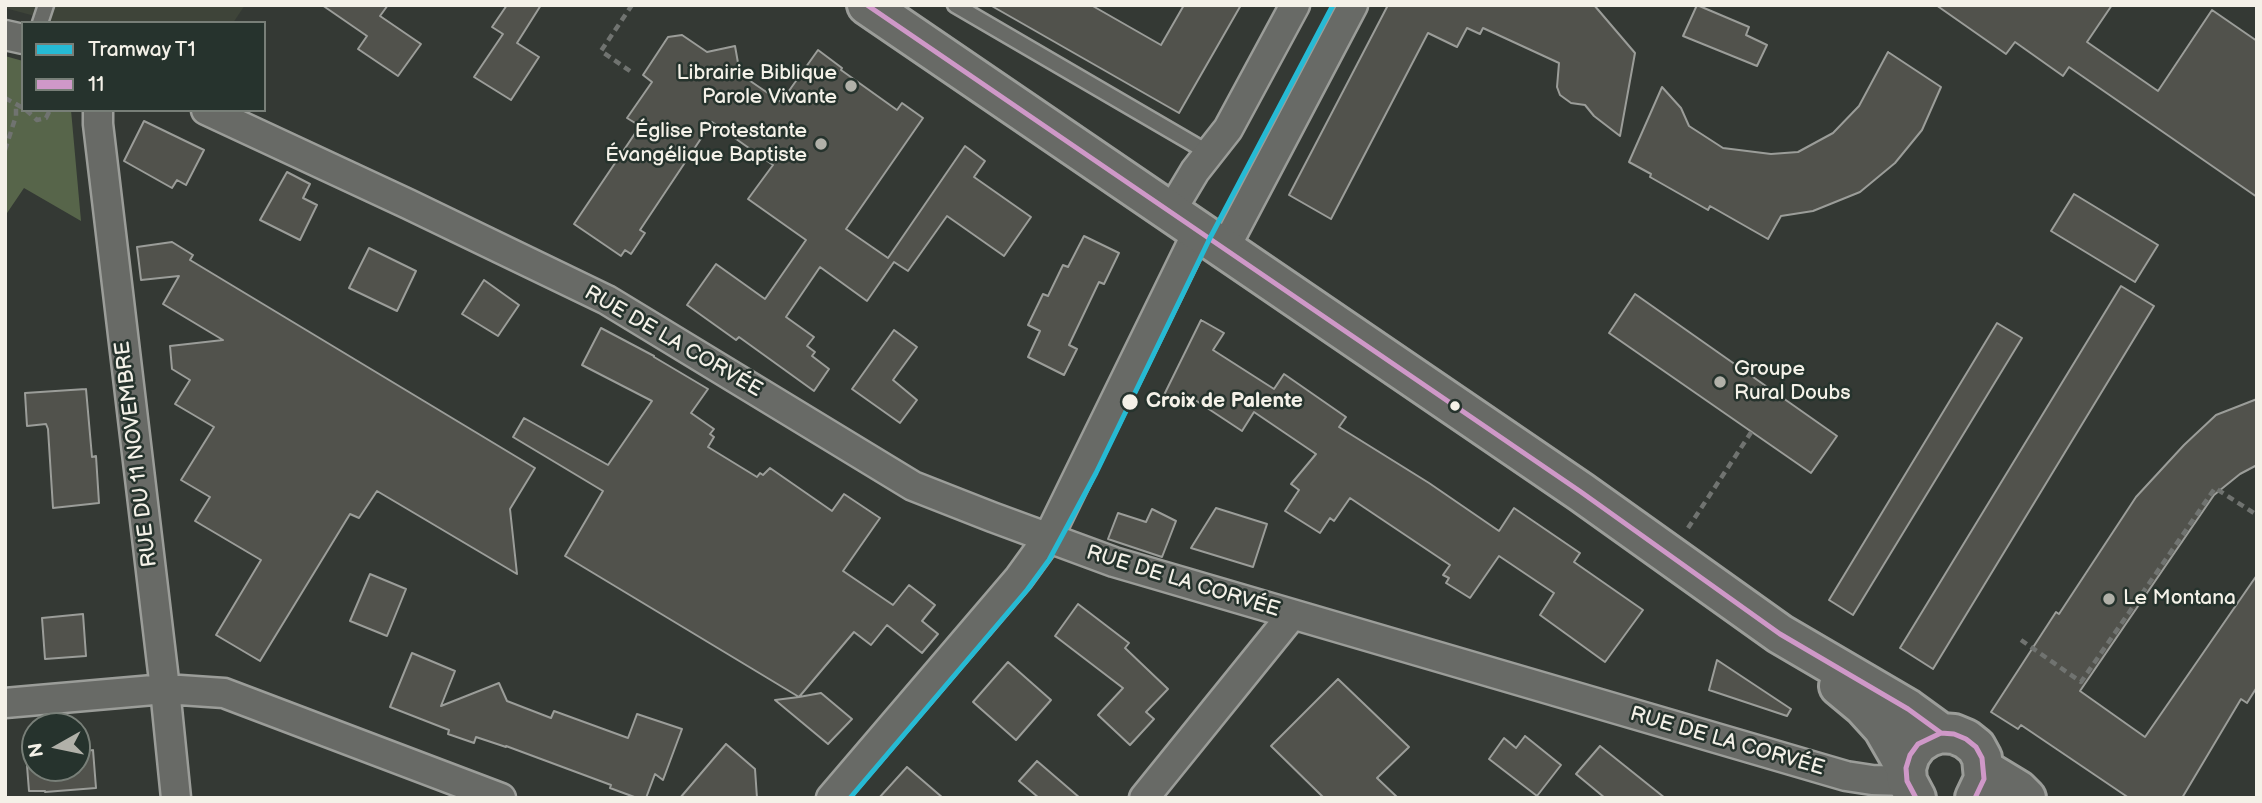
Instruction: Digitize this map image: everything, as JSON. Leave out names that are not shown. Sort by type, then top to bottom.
[{"type":"main road","points":[[867,5],[1581,492],[1780,634],[1908,709],[1941,733]]},
{"type":"main road","points":[[1780,634],[1863,706],[1883,728],[1910,782]]},
{"type":"main road","points":[[1910,782],[1910,755],[1918,744],[1941,733],[1954,734],[1976,747],[1982,758],[1980,784],[2018,790],[2026,798]]},
{"type":"street","points":[[1198,230],[1191,178],[1228,129],[1295,5]]},
{"type":"street","points":[[831,798],[1019,578],[1048,537],[1198,230],[1353,5]]},
{"type":"street","name":"RUE DU 11 NOVEMBRE","points":[[98,112],[176,798]]},
{"type":"street","name":"RUE DE LA CORVÉE","points":[[210,112],[607,300],[913,486],[1092,555],[1293,615],[1846,776],[1910,782]]},
{"type":"street","points":[[1144,798],[1293,615]]},
{"type":"street","points":[[5,703],[165,689],[224,694],[502,798]]},
{"type":"lane","points":[[955,5],[1209,153]]},
{"type":"path","points":[[630,71],[601,51],[632,5]]},
{"type":"path","points":[[5,98],[21,107]]},
{"type":"path","points":[[5,149],[16,116],[16,105]]},
{"type":"path","points":[[28,112],[37,120],[46,118],[49,112]]},
{"type":"path","points":[[1686,531],[1752,431]]},
{"type":"path","points":[[2021,640],[2081,682],[2215,488],[2257,516]]},
{"type":"shaded area","points":[[5,5],[245,5],[234,21],[54,21],[5,8]]},
{"type":"green space","points":[[5,56],[21,60],[21,112],[71,112],[81,221],[24,188],[5,216]]},
{"type":"building","points":[[322,5],[388,5],[380,16],[421,44],[398,76],[358,49],[367,36]]},
{"type":"building","points":[[507,5],[541,5],[517,43],[539,57],[511,100],[474,77],[503,34],[492,27]]},
{"type":"building","points":[[990,5],[1091,5],[1161,45],[1184,5],[1241,5],[1179,113]]},
{"type":"building","points":[[1388,5],[1594,5],[1635,53],[1620,136],[1594,116],[1585,105],[1571,103],[1560,95],[1557,87],[1559,63],[1483,28],[1480,34],[1467,28],[1457,47],[1428,33],[1331,219],[1289,195]]},
{"type":"building","points":[[1697,5],[1749,27],[1746,35],[1767,45],[1757,66],[1683,36]]},
{"type":"building","points":[[1936,5],[2112,5],[2087,42],[2158,91],[2212,10],[2257,41],[2257,197],[2069,67],[2063,76],[2015,42],[2006,54]]},
{"type":"building","points":[[682,35],[707,52],[735,46],[740,74],[781,102],[818,50],[897,110],[902,103],[923,118],[846,229],[888,258],[965,146],[985,161],[974,177],[1031,217],[1004,256],[947,216],[908,271],[894,262],[867,301],[820,267],[786,317],[814,337],[807,346],[815,352],[812,356],[829,369],[814,391],[739,337],[736,340],[687,305],[716,264],[765,299],[806,240],[748,199],[773,165],[712,122],[640,230],[645,233],[631,254],[625,250],[621,256],[574,224],[640,126],[627,118],[652,82],[643,75],[668,37]]},
{"type":"building","points":[[1888,52],[1941,87],[1922,130],[1895,163],[1860,192],[1813,211],[1781,216],[1768,239],[1710,206],[1708,210],[1629,162],[1662,87],[1681,108],[1689,126],[1723,148],[1771,154],[1798,152],[1833,133],[1859,106]]},
{"type":"building","points":[[144,121],[204,150],[186,185],[177,180],[172,188],[124,161]]},
{"type":"building","points":[[287,172],[310,184],[303,198],[317,205],[300,240],[260,220]]},
{"type":"building","points":[[2074,194],[2158,245],[2135,282],[2051,231]]},
{"type":"building","points":[[1084,236],[1119,253],[1104,284],[1099,282],[1069,345],[1077,349],[1064,375],[1028,357],[1040,331],[1028,325],[1043,294],[1048,296],[1063,265],[1068,267]]},
{"type":"building","points":[[172,242],[193,255],[190,260],[535,468],[510,509],[517,574],[377,491],[359,518],[350,514],[260,661],[216,635],[261,560],[195,521],[210,497],[181,480],[214,427],[175,404],[190,380],[172,369],[170,346],[223,340],[163,304],[179,276],[141,280],[137,247]]},
{"type":"building","points":[[369,248],[416,271],[397,311],[349,288]]},
{"type":"building","points":[[484,280],[519,305],[498,336],[462,314]]},
{"type":"building","points":[[2121,286],[2154,306],[1933,669],[1900,648]]},
{"type":"building","name":"Groupe Rural Doubs","points":[[1635,294],[1837,436],[1811,473],[1609,333]]},
{"type":"building","points":[[1201,320],[1224,333],[1213,350],[1274,389],[1284,374],[1346,417],[1339,427],[1499,531],[1514,508],[1580,553],[1574,562],[1643,610],[1605,662],[1540,615],[1554,593],[1499,556],[1470,598],[1446,583],[1449,578],[1443,575],[1450,565],[1350,498],[1334,521],[1330,518],[1320,533],[1285,511],[1299,490],[1291,484],[1316,454],[1254,412],[1242,431],[1186,394],[1179,405],[1163,397]]},
{"type":"building","points":[[1997,323],[2022,338],[1853,615],[1829,600]]},
{"type":"building","points":[[601,328],[708,389],[691,413],[714,429],[710,434],[714,437],[708,447],[757,477],[770,468],[832,511],[844,494],[880,518],[843,571],[893,605],[909,585],[935,605],[922,621],[938,634],[922,653],[887,625],[871,645],[854,632],[799,697],[565,556],[603,491],[513,437],[524,418],[608,465],[652,401],[582,365]]},
{"type":"building","points":[[894,330],[917,347],[893,380],[917,400],[900,423],[852,389]]},
{"type":"building","points":[[86,389],[92,457],[96,456],[99,503],[53,508],[48,429],[46,424],[27,426],[25,393]]},
{"type":"building","name":"Le Montana","points":[[2257,399],[2257,465],[2240,474],[2214,495],[2080,691],[2145,737],[2257,575],[2257,687],[2247,703],[2241,699],[2182,798],[2129,798],[2021,725],[2018,729],[1991,712],[2136,497],[2216,415]]},
{"type":"building","points":[[1216,508],[1267,524],[1253,567],[1191,548]]},
{"type":"building","points":[[1152,509],[1176,521],[1162,557],[1108,539],[1118,513],[1146,522]]},
{"type":"building","points":[[370,574],[406,589],[387,636],[350,621]]},
{"type":"building","points":[[1078,604],[1129,643],[1125,648],[1168,689],[1146,712],[1154,719],[1130,745],[1098,715],[1123,688],[1055,636]]},
{"type":"building","points":[[83,614],[86,656],[45,659],[42,618]]},
{"type":"building","points":[[412,653],[455,671],[441,706],[499,683],[507,701],[551,718],[554,711],[628,738],[637,714],[682,729],[663,780],[655,774],[646,798],[637,798],[610,788],[611,785],[506,746],[476,737],[474,743],[448,734],[449,730],[390,707]]},
{"type":"building","points":[[1717,660],[1791,709],[1787,716],[1709,690]]},
{"type":"building","points":[[1008,662],[1051,700],[1016,740],[973,702]]},
{"type":"building","points":[[1338,679],[1409,747],[1377,778],[1398,798],[1324,798],[1271,746]]},
{"type":"building","points":[[821,693],[852,719],[828,744],[775,700]]},
{"type":"building","points":[[1525,736],[1561,765],[1537,796],[1489,759],[1504,738],[1516,748]]},
{"type":"building","points":[[726,744],[755,769],[757,798],[680,798]]},
{"type":"building","points":[[1600,746],[1665,798],[1605,798],[1576,774]]},
{"type":"building","points":[[91,750],[96,788],[29,791],[28,782],[91,782]]},
{"type":"building","points":[[1037,761],[1080,798],[1039,798],[1019,781]]},
{"type":"building","points":[[907,767],[943,798],[879,798]]},
{"type":"tram line","name":"T1","points":[[850,798],[1027,590],[1049,560],[1096,473],[1210,238],[1333,5]]},
{"type":"transit line","name":"11","points":[[867,5],[1581,492],[1780,634],[1908,709],[1941,733]]},
{"type":"transit line","name":"11","points":[[1916,798],[1907,781],[1906,768],[1910,755],[1918,744],[1941,733],[1966,739],[1976,747],[1982,758],[1984,779],[1975,798]]},
{"type":"place","name":"Librairie Biblique Parole Vivante","points":[[851,86]]},
{"type":"place","name":"Église Protestante Évangélique Baptiste","points":[[821,144]]},
{"type":"place","name":"Groupe Rural Doubs","points":[[1720,382]]},
{"type":"place","name":"Croix de Palente","points":[[1130,402]]},
{"type":"place","name":"Le Montana","points":[[2109,599]]}]
